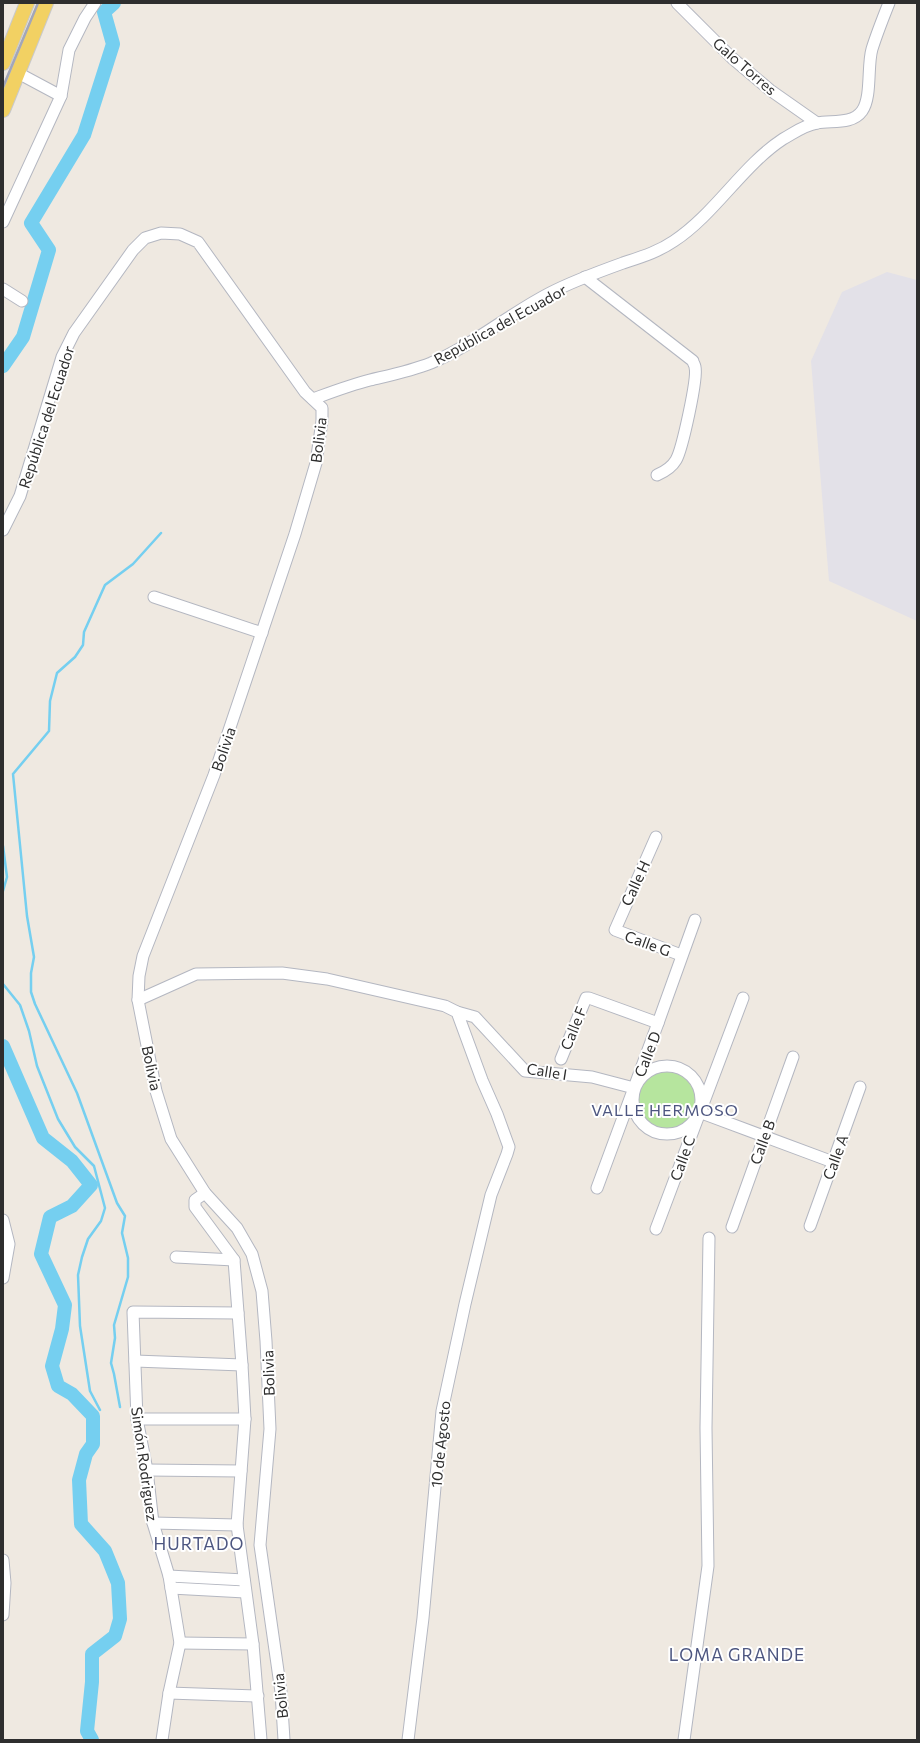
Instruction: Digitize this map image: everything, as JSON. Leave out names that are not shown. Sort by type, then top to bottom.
[{"type":"main road","points":[[3,63],[27,3]]},
{"type":"main road","points":[[3,110],[46,3]]},
{"type":"street","points":[[3,222],[61,96],[69,50],[85,18],[95,3]]},
{"type":"street","name":"Galo Torres","points":[[677,3],[732,58],[770,90],[817,123]]},
{"type":"street","name":"República del Ecuador","points":[[3,530],[20,496],[62,357],[74,333],[133,250],[146,238],[161,233],[180,234],[198,242],[305,392],[313,399],[352,385],[403,373],[432,362],[462,347],[498,322],[550,293],[585,277],[653,253],[675,241],[778,142],[799,129],[817,123],[839,122],[855,117],[862,112],[866,103],[872,50],[889,3]]},
{"type":"street","points":[[18,73],[61,96]]},
{"type":"street","points":[[585,277],[692,361],[695,367],[695,380],[686,426],[677,459],[666,470],[657,475]]},
{"type":"street","points":[[3,289],[22,301]]},
{"type":"street","name":"Bolivia","points":[[284,1740],[281,1692],[260,1544],[270,1429],[262,1291],[252,1254],[237,1228],[205,1193],[171,1139],[156,1091],[138,1000],[139,976],[143,956],[214,775],[262,633],[316,463],[322,408],[313,399]]},
{"type":"street","points":[[154,597],[262,633]]},
{"type":"street","name":"Calle H","points":[[615,930],[656,837]]},
{"type":"street","name":"Calle D","points":[[597,1188],[658,1023],[694,920]]},
{"type":"street","name":"Calle G","points":[[615,930],[681,955]]},
{"type":"street","name":"Calle I","points":[[138,1000],[166,986],[196,974],[282,973],[327,979],[445,1006],[475,1017],[525,1071],[592,1077],[634,1088]]},
{"type":"street","name":"Calle F","points":[[561,1059],[586,998],[658,1023]]},
{"type":"street","name":"Calle C","points":[[656,1229],[743,998]]},
{"type":"street","name":"10 de Agosto","points":[[408,1740],[423,1618],[442,1411],[464,1304],[491,1195],[508,1154],[508,1140],[482,1080],[458,1012]]},
{"type":"street","name":"Calle B","points":[[732,1227],[793,1058]]},
{"type":"street","points":[[669,1066],[683,1069],[694,1079],[700,1092],[699,1112],[687,1127],[679,1132],[665,1133],[651,1130],[637,1116],[633,1107],[634,1088],[646,1072],[654,1068],[669,1066]]},
{"type":"street","name":"Calle A","points":[[810,1226],[860,1087]]},
{"type":"street","points":[[699,1112],[833,1162]]},
{"type":"street","points":[[205,1193],[195,1200],[195,1207],[234,1260],[245,1419],[238,1525],[245,1592],[253,1644],[261,1740]]},
{"type":"street","points":[[3,1220],[6,1243],[3,1278]]},
{"type":"street","points":[[684,1740],[708,1566],[706,1428],[709,1238]]},
{"type":"street","points":[[176,1258],[234,1260]]},
{"type":"street","name":"Simón Rodriguez","points":[[162,1740],[169,1693],[180,1642],[170,1576],[153,1523],[147,1470],[137,1419],[133,1312],[238,1313]]},
{"type":"street","points":[[135,1361],[242,1365]]},
{"type":"street","points":[[137,1419],[245,1419]]},
{"type":"street","points":[[147,1470],[241,1471]]},
{"type":"street","points":[[153,1523],[238,1525]]},
{"type":"street","points":[[3,1560],[5,1583],[3,1616]]},
{"type":"street","points":[[170,1576],[244,1580]]},
{"type":"street","points":[[204,1578],[204,1590]]},
{"type":"street","points":[[171,1588],[245,1592]]},
{"type":"street","points":[[180,1642],[253,1644]]},
{"type":"street","points":[[169,1693],[258,1696]]},
{"type":"shaded area","points":[[887,272],[917,280],[917,621],[829,581],[811,361],[842,292]]},
{"type":"green space","points":[[667,1071],[683,1076],[691,1084],[696,1100],[691,1116],[683,1124],[667,1129],[651,1124],[643,1116],[638,1100],[643,1084],[651,1076]]},
{"type":"waterway","points":[[3,366],[23,337],[49,250],[31,223],[84,135],[113,44],[104,12],[114,3]]},
{"type":"waterway","points":[[120,1407],[111,1363],[115,1338],[114,1325],[128,1277],[128,1258],[122,1233],[125,1216],[117,1203],[77,1093],[35,1004],[31,992],[31,973],[34,957],[27,916],[13,774],[49,731],[50,701],[57,673],[75,657],[83,645],[84,632],[105,585],[133,564],[161,533]]},
{"type":"waterway","points":[[3,846],[7,877],[3,891]]},
{"type":"waterway","points":[[3,984],[20,1005],[29,1031],[37,1066],[58,1119],[75,1147],[94,1166],[105,1208],[101,1221],[88,1239],[78,1275],[80,1326],[90,1391],[100,1410]]},
{"type":"waterway","points":[[3,1046],[43,1138],[72,1161],[91,1185],[72,1206],[50,1217],[41,1254],[65,1305],[62,1329],[52,1366],[58,1386],[72,1394],[93,1416],[93,1444],[86,1454],[79,1480],[81,1524],[105,1551],[118,1583],[120,1619],[115,1636],[92,1654],[92,1682],[87,1731],[92,1740]]},
{"type":"railway","points":[[3,87],[38,3]]},
{"type":"district","name":"VALLE HERMOSO","points":[[665,1109]]},
{"type":"district","name":"HURTADO","points":[[199,1543]]},
{"type":"district","name":"LOMA GRANDE","points":[[737,1654]]}]
